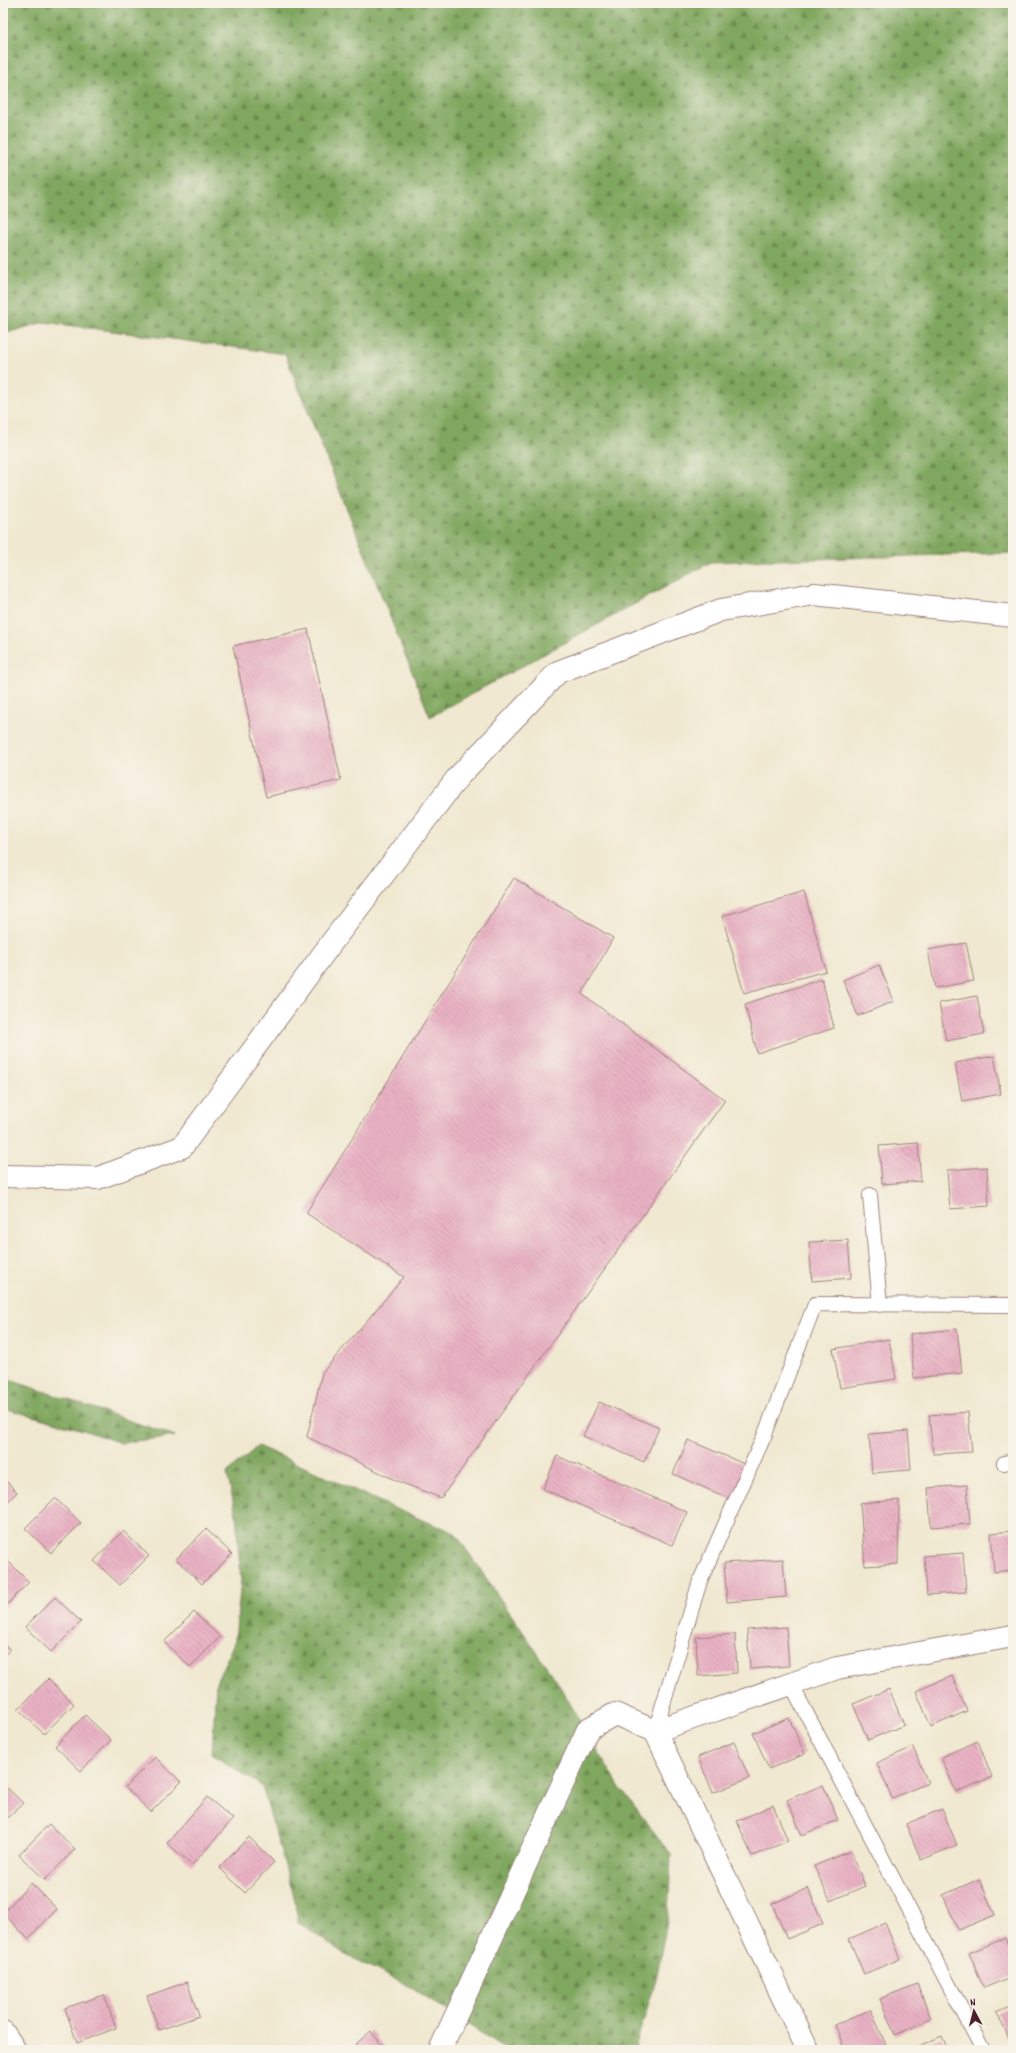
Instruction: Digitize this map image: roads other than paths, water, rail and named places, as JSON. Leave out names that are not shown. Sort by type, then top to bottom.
[{"type":"street","points":[[3,1176],[98,1178],[182,1147],[332,942],[458,777],[558,672],[721,610],[814,594],[1013,616]]},
{"type":"street","points":[[655,1731],[836,1668],[1013,1636]]},
{"type":"street","points":[[440,2050],[588,1729],[615,1714],[655,1731],[808,2050]]},
{"type":"street","points":[[3,2032],[15,2050]]},
{"type":"lane","points":[[870,1194],[880,1305]]},
{"type":"lane","points":[[655,1731],[700,1581],[765,1434],[816,1304],[1013,1305]]},
{"type":"lane","points":[[791,1684],[983,2050]]}]
